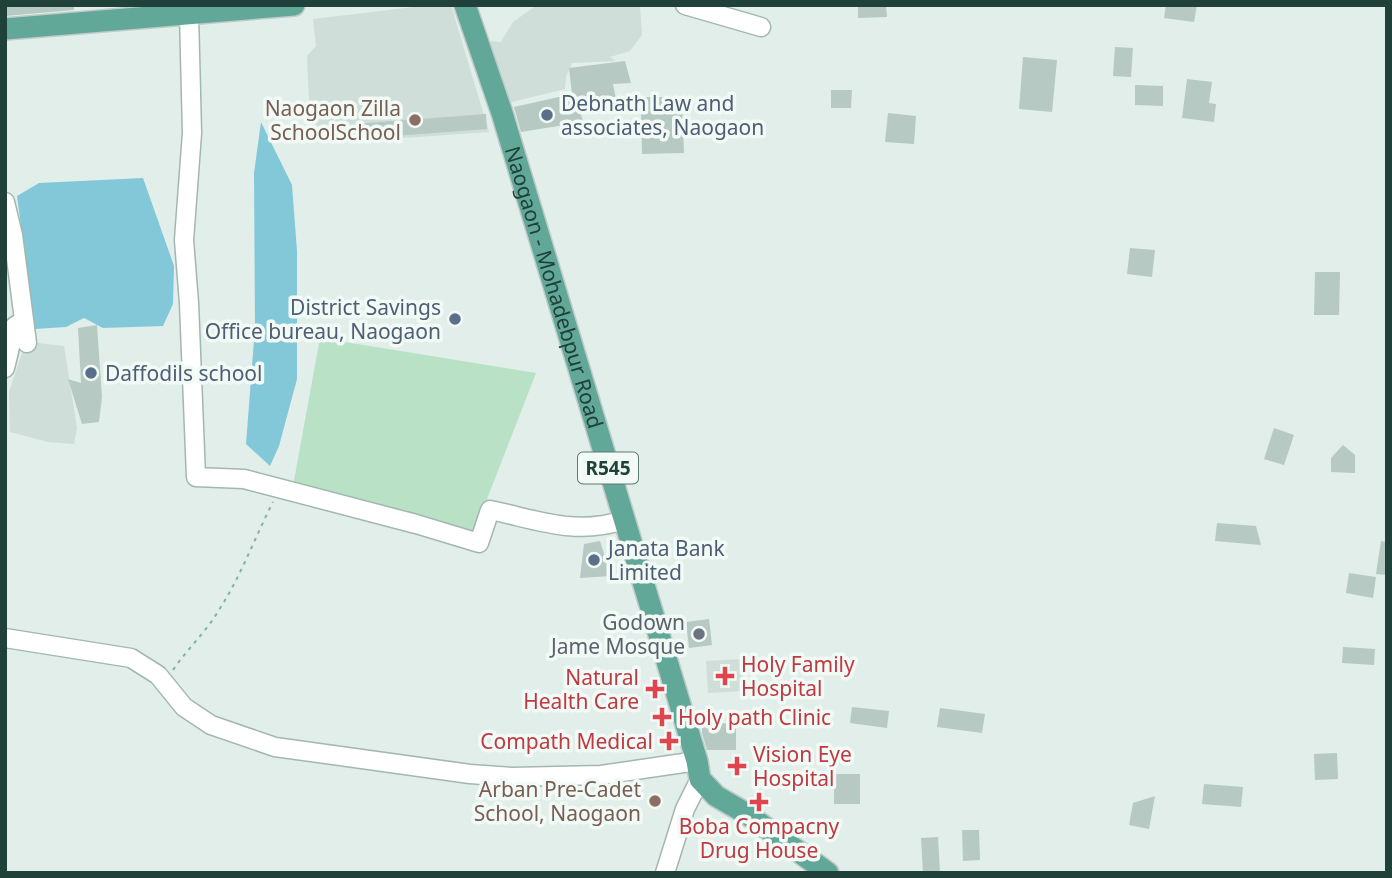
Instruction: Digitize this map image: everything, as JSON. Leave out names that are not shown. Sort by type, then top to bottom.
[{"type":"main road","points":[[5,29],[294,5]]},
{"type":"main road","name":"Naogaon - Mohadebpur Road","points":[[466,5],[502,113],[699,770]]},
{"type":"main road","points":[[699,770],[716,796],[747,814],[828,873]]},
{"type":"street","points":[[685,5],[761,27]]},
{"type":"street","points":[[189,14],[192,133],[184,240],[196,477],[244,479],[479,543],[490,510],[581,528],[602,527],[624,520]]},
{"type":"street","points":[[5,202],[13,235],[27,343]]},
{"type":"street","points":[[5,368],[15,327],[24,321]]},
{"type":"street","points":[[5,638],[131,657],[158,675],[184,708],[211,725],[275,747],[512,777],[699,770],[665,873]]},
{"type":"path","points":[[164,684],[183,654],[205,631],[220,608],[280,488]]},
{"type":"shaded area","points":[[451,5],[489,132],[345,142],[310,121],[307,56],[316,46],[313,19]]},
{"type":"shaded area","points":[[537,5],[640,5],[642,35],[630,51],[610,57],[616,61],[572,63],[566,77],[565,89],[504,104],[486,41],[501,42],[513,22]]},
{"type":"shaded area","points":[[38,343],[64,346],[77,428],[74,444],[48,442],[10,432],[9,392],[22,353]]},
{"type":"shaded area","name":"Holy Family Hospital","points":[[743,659],[744,691],[708,693],[706,661]]},
{"type":"green space","points":[[320,338],[536,373],[473,535],[293,486]]},
{"type":"water","points":[[261,122],[292,185],[297,251],[297,379],[279,446],[270,466],[246,444],[255,327],[254,173]]},
{"type":"water","points":[[143,178],[174,266],[173,304],[163,326],[103,328],[84,318],[66,327],[35,329],[17,196],[39,183]]},
{"type":"building","points":[[5,5],[74,5],[74,10],[5,16]]},
{"type":"building","points":[[858,5],[886,5],[887,17],[858,18]]},
{"type":"building","points":[[1166,5],[1197,5],[1194,22],[1164,18]]},
{"type":"building","points":[[1115,47],[1133,48],[1131,77],[1113,76]]},
{"type":"building","points":[[1023,57],[1057,60],[1052,112],[1019,109]]},
{"type":"building","points":[[625,61],[631,83],[613,84],[616,99],[579,107],[583,122],[521,132],[514,107],[572,94],[569,68]]},
{"type":"building","points":[[1187,79],[1212,82],[1209,103],[1216,104],[1214,122],[1182,118]]},
{"type":"building","points":[[1135,85],[1163,86],[1163,106],[1135,105]]},
{"type":"building","points":[[831,90],[852,90],[851,108],[831,108]]},
{"type":"building","points":[[646,97],[663,97],[667,101],[682,100],[684,153],[642,154],[641,109],[647,109]]},
{"type":"building","points":[[888,113],[916,116],[914,144],[885,142]]},
{"type":"building","points":[[486,114],[487,129],[355,139],[354,124]]},
{"type":"building","points":[[1130,248],[1155,250],[1152,277],[1127,274]]},
{"type":"building","points":[[1315,272],[1340,272],[1339,315],[1314,315]]},
{"type":"building","name":"Daffodils school","points":[[97,325],[102,397],[99,422],[82,424],[68,379],[81,383],[78,328]]},
{"type":"building","points":[[1274,428],[1294,435],[1284,465],[1264,459]]},
{"type":"building","points":[[1343,445],[1355,455],[1355,473],[1331,472],[1331,458]]},
{"type":"building","points":[[1217,523],[1256,526],[1261,545],[1215,541]]},
{"type":"building","name":"Janata Bank Limited","points":[[600,541],[611,576],[580,578],[584,544]]},
{"type":"building","points":[[1381,541],[1387,542],[1387,575],[1376,574]]},
{"type":"building","points":[[1349,573],[1376,577],[1373,598],[1346,593]]},
{"type":"building","name":"Godown Jame Mosque","points":[[709,619],[712,645],[689,648],[686,622]]},
{"type":"building","points":[[1343,647],[1375,649],[1374,665],[1342,663]]},
{"type":"building","points":[[852,707],[889,711],[887,728],[850,723]]},
{"type":"building","points":[[940,708],[985,714],[982,733],[937,727]]},
{"type":"building","points":[[736,723],[736,750],[707,750],[702,724]]},
{"type":"building","points":[[1337,753],[1338,779],[1315,780],[1314,754]]},
{"type":"building","points":[[834,774],[860,774],[860,804],[834,804]]},
{"type":"building","points":[[1204,784],[1243,787],[1241,807],[1202,804]]},
{"type":"building","points":[[1155,796],[1149,829],[1129,825],[1133,803]]},
{"type":"building","points":[[962,830],[979,830],[980,860],[963,861]]},
{"type":"building","points":[[938,837],[940,873],[923,873],[921,838]]},
{"type":"place","name":"Debnath Law and associates, Naogaon","points":[[547,115]]},
{"type":"place","name":"Naogaon Zilla SchoolSchool","points":[[415,120]]},
{"type":"place","name":"District Savings Office bureau, Naogaon","points":[[455,319]]},
{"type":"place","name":"Daffodils school","points":[[91,373]]},
{"type":"place","name":"Janata Bank Limited","points":[[594,560]]},
{"type":"place","name":"Godown Jame Mosque","points":[[699,634]]},
{"type":"place","name":"Holy Family Hospital","points":[[725,676]]},
{"type":"place","name":"Natural Health Care","points":[[655,689]]},
{"type":"place","name":"Holy path Clinic","points":[[662,717]]},
{"type":"place","name":"Compath Medical","points":[[669,741]]},
{"type":"place","name":"Vision Eye Hospital","points":[[737,766]]},
{"type":"place","name":"Arban Pre-Cadet School, Naogaon","points":[[655,801]]},
{"type":"place","name":"Boba Compacny Drug House","points":[[759,802]]}]
